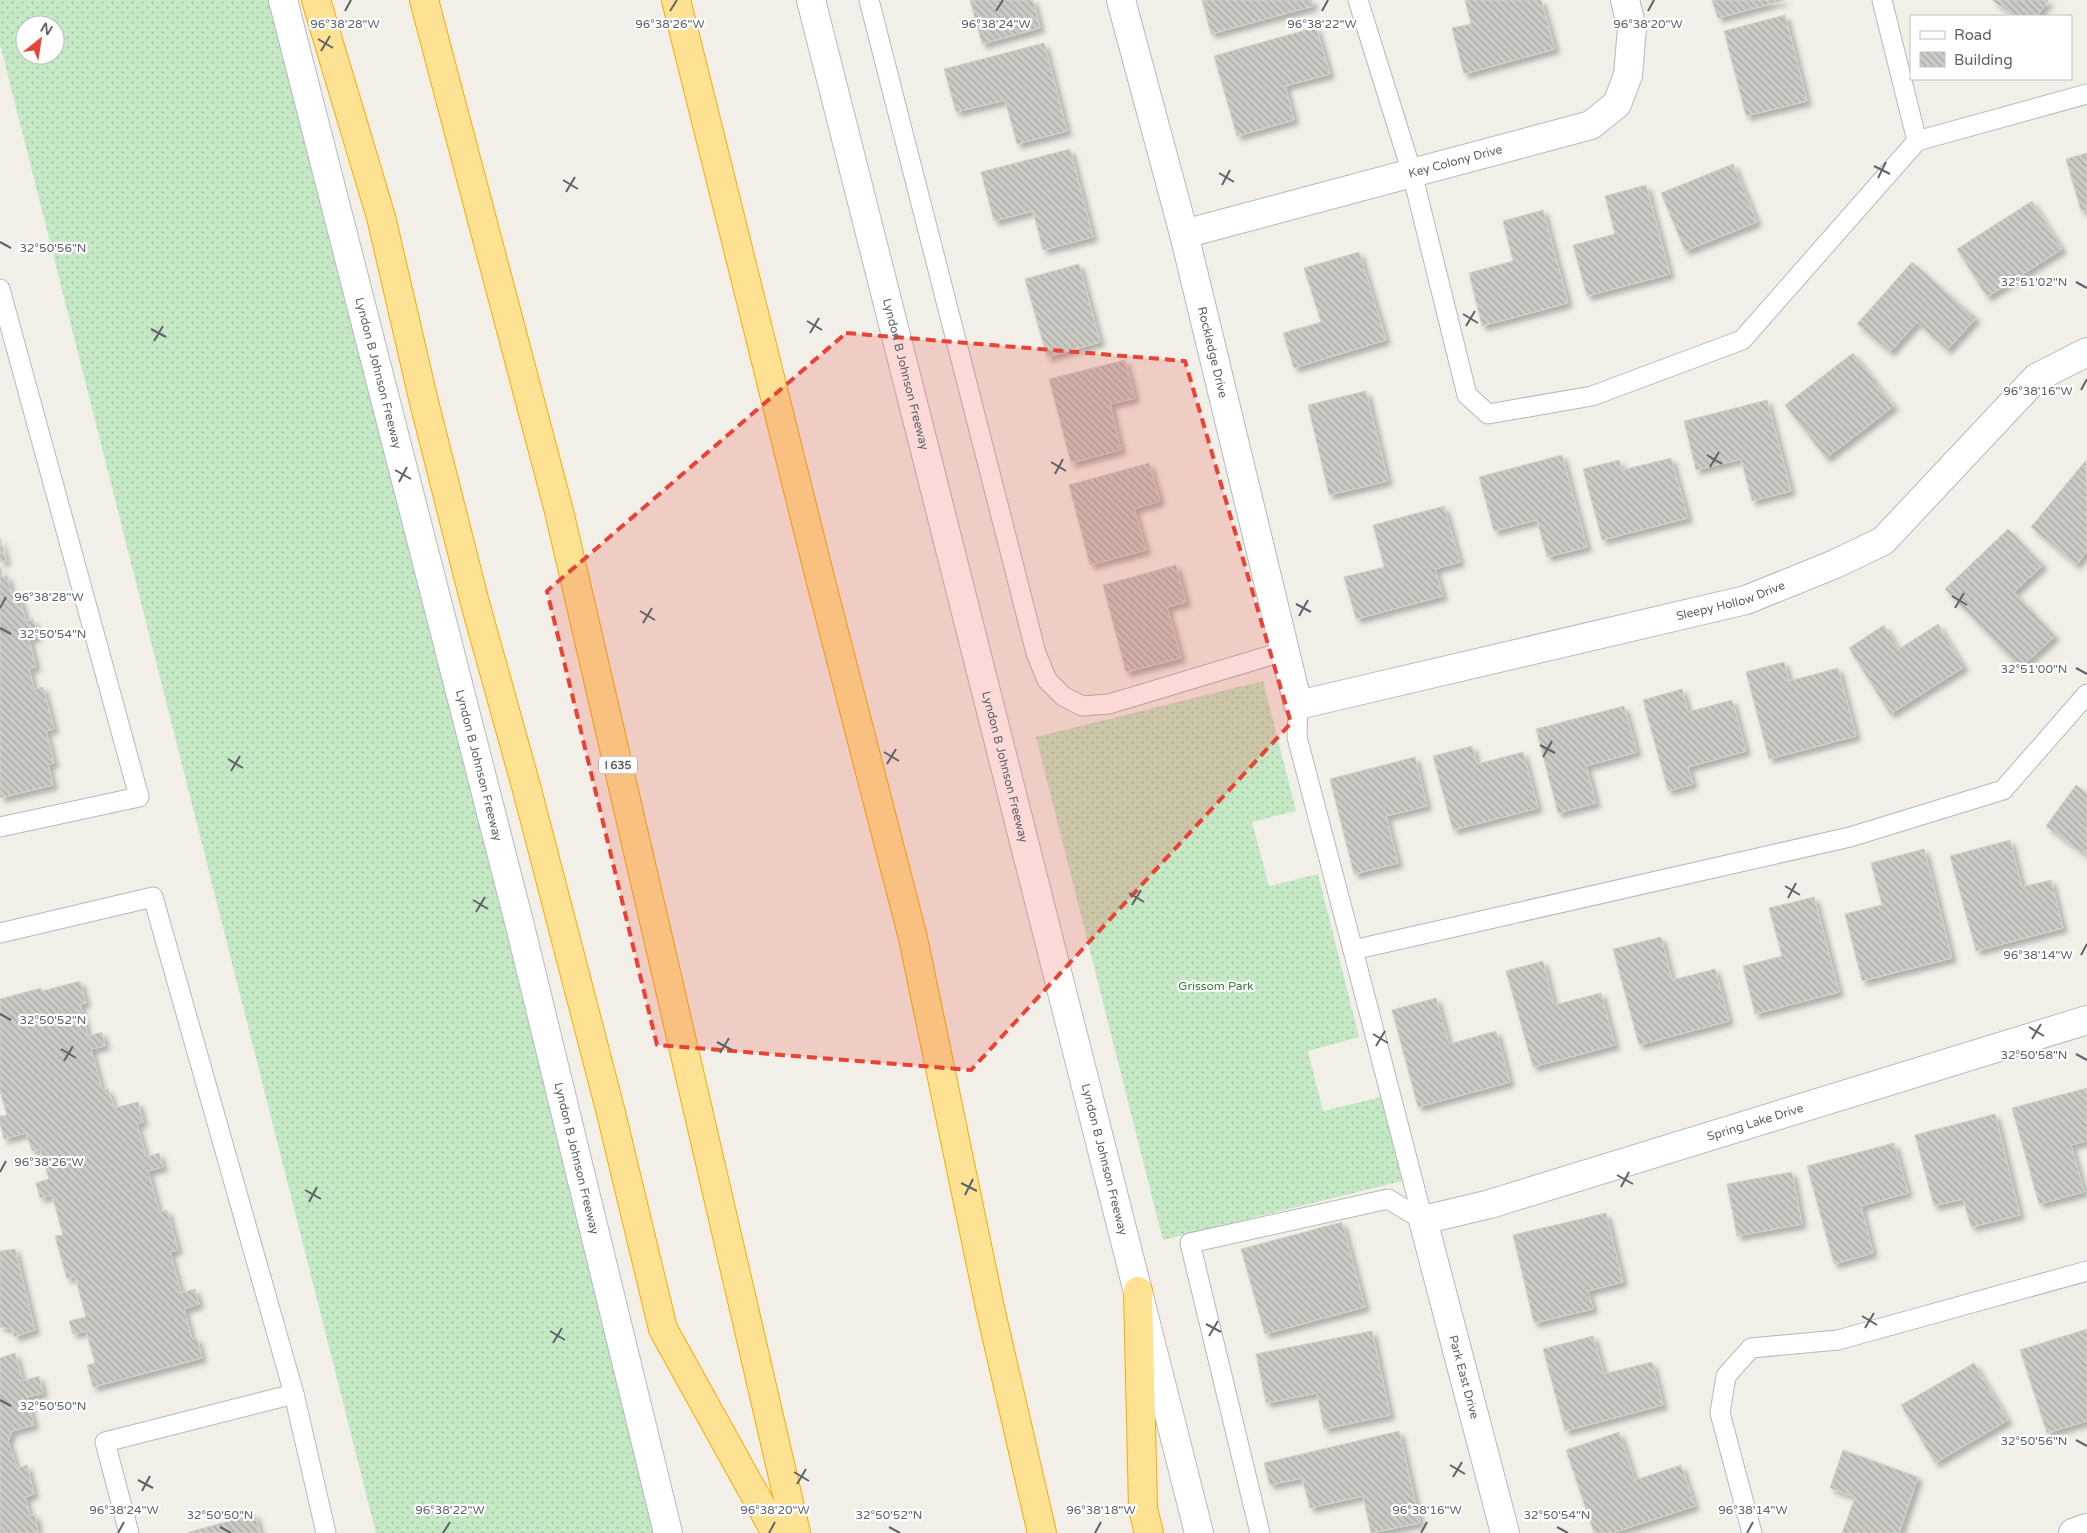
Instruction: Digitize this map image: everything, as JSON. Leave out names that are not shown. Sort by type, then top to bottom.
[{"type":"highway","points":[[316,0],[381,217],[426,412],[610,1109],[663,1329],[776,1533]]},
{"type":"highway","name":"I 635","points":[[424,0],[558,511],[796,1533]]},
{"type":"highway","points":[[676,0],[821,582],[913,938],[990,1308],[1042,1533]]},
{"type":"highway","points":[[1138,1291],[1143,1509],[1148,1533]]},
{"type":"street","name":"Lyndon B Johnson Freeway","points":[[283,0],[520,926],[668,1533]]},
{"type":"street","name":"Lyndon B Johnson Freeway","points":[[811,0],[1200,1533]]},
{"type":"street","name":"Rockledge Drive","points":[[1121,0],[1184,234],[1298,705]]},
{"type":"street","name":"Key Colony Drive","points":[[1184,234],[1591,126],[1616,104],[1628,75],[1632,28],[1625,0]]},
{"type":"street","name":"Sleepy Hollow Drive","points":[[1298,705],[1746,600],[1835,564],[1883,541],[2036,378],[2087,352]]},
{"type":"street","name":"Spring Lake Drive","points":[[1423,1220],[1490,1204],[2087,1020]]},
{"type":"street","name":"Park East Drive","points":[[1423,1220],[1505,1533]]},
{"type":"street","points":[[2073,1533],[2087,1528]]},
{"type":"lane","points":[[869,0],[1036,653],[1047,680],[1063,696],[1082,706],[1109,704],[1285,651]]},
{"type":"lane","points":[[1358,0],[1412,173],[1467,395],[1488,414],[1592,396],[1742,340],[1917,141],[2087,94]]},
{"type":"lane","points":[[1882,0],[1917,141]]},
{"type":"lane","points":[[0,289],[139,797],[0,827]]},
{"type":"lane","points":[[1353,950],[1850,837],[2003,790],[2087,694]]},
{"type":"lane","points":[[1298,705],[1297,737],[1423,1220]]},
{"type":"lane","points":[[0,933],[153,897],[294,1394],[326,1533]]},
{"type":"lane","points":[[1260,1533],[1190,1243],[1388,1198],[1423,1220]]},
{"type":"lane","points":[[1752,1533],[1720,1412],[1726,1376],[1751,1348],[1838,1340],[2087,1271]]},
{"type":"lane","points":[[129,1533],[105,1442],[294,1394]]},
{"type":"highlighted area","points":[[846,333],[1185,361],[1291,723],[971,1070],[657,1045],[547,591]]},
{"type":"green space","points":[[0,0],[287,0],[677,1533],[376,1533],[0,44]]},
{"type":"green space","name":"Grissom Park","points":[[1263,681],[1296,811],[1252,822],[1269,886],[1318,874],[1359,1037],[1308,1051],[1323,1111],[1381,1097],[1402,1181],[1163,1240],[1036,737]]},
{"type":"building","points":[[970,0],[1033,0],[1040,28],[982,44]]},
{"type":"building","points":[[1202,0],[1312,0],[1313,6],[1211,34]]},
{"type":"building","points":[[1465,0],[1541,0],[1555,49],[1464,74],[1452,28],[1471,24]]},
{"type":"building","points":[[1712,0],[1785,0],[1718,18]]},
{"type":"building","points":[[1992,0],[2049,0],[2038,15],[2013,15]]},
{"type":"building","points":[[1785,15],[1807,101],[1746,116],[1724,31]]},
{"type":"building","points":[[1316,27],[1330,74],[1285,86],[1294,120],[1237,136],[1214,56]]},
{"type":"building","points":[[1044,43],[1067,131],[1017,144],[1005,100],[956,112],[944,69]]},
{"type":"building","points":[[1070,149],[1093,237],[1043,250],[1033,211],[994,221],[981,172]]},
{"type":"building","points":[[2087,153],[2087,210],[2081,211],[2066,159]]},
{"type":"building","points":[[1733,164],[1757,222],[1685,251],[1661,193]]},
{"type":"building","points":[[1646,185],[1670,274],[1587,296],[1573,245],[1615,234],[1605,196]]},
{"type":"building","points":[[2032,201],[2062,249],[1987,297],[1957,249]]},
{"type":"building","points":[[1543,210],[1568,303],[1482,326],[1469,273],[1513,261],[1503,221]]},
{"type":"building","points":[[1359,252],[1386,340],[1294,368],[1283,333],[1321,322],[1304,268]]},
{"type":"building","points":[[1912,262],[1976,318],[1947,350],[1917,322],[1890,352],[1857,324]]},
{"type":"building","points":[[1079,264],[1100,342],[1047,357],[1025,279]]},
{"type":"building","points":[[1853,353],[1894,406],[1826,458],[1785,405]]},
{"type":"building","points":[[1125,360],[1135,398],[1110,404],[1121,450],[1071,463],[1049,379]]},
{"type":"building","points":[[1366,391],[1388,481],[1329,495],[1308,405]]},
{"type":"building","points":[[1767,400],[1791,491],[1752,501],[1741,459],[1696,470],[1684,421]]},
{"type":"building","points":[[1562,455],[1587,547],[1547,557],[1537,520],[1494,531],[1479,477]]},
{"type":"building","points":[[1671,458],[1688,518],[1602,540],[1583,469],[1619,460],[1622,470]]},
{"type":"building","points":[[2086,460],[2087,551],[2076,565],[2031,527]]},
{"type":"building","points":[[1149,463],[1160,501],[1134,509],[1146,550],[1090,565],[1069,485]]},
{"type":"building","points":[[1444,506],[1460,562],[1435,569],[1443,596],[1356,619],[1344,577],[1384,567],[1373,525]]},
{"type":"building","points":[[2008,529],[2043,565],[2014,592],[2055,636],[2020,668],[1945,589]]},
{"type":"building","points":[[0,538],[6,561],[0,562]]},
{"type":"building","points":[[1176,565],[1186,602],[1167,607],[1181,658],[1126,672],[1103,585]]},
{"type":"building","points":[[0,566],[3,577],[7,576],[12,595],[18,593],[26,621],[33,619],[38,636],[29,639],[36,667],[29,669],[34,689],[43,687],[54,729],[46,731],[54,763],[48,765],[53,785],[0,798]]},
{"type":"building","points":[[1938,624],[1964,667],[1890,714],[1849,648],[1884,625],[1899,649]]},
{"type":"building","points":[[1784,662],[1789,681],[1838,668],[1856,736],[1769,759],[1746,672]]},
{"type":"building","points":[[1682,689],[1688,712],[1732,700],[1746,751],[1688,767],[1693,784],[1668,791],[1643,700]]},
{"type":"building","points":[[1624,706],[1637,752],[1586,766],[1596,803],[1558,813],[1536,729]]},
{"type":"building","points":[[1472,746],[1477,764],[1523,752],[1538,808],[1453,830],[1433,756]]},
{"type":"building","points":[[1415,757],[1427,806],[1386,816],[1398,863],[1354,874],[1330,779]]},
{"type":"building","points":[[2076,785],[2087,794],[2087,856],[2046,826]]},
{"type":"building","points":[[2010,840],[2022,887],[2051,880],[2063,928],[1976,951],[1950,856]]},
{"type":"building","points":[[1924,849],[1952,958],[1862,981],[1845,914],[1882,905],[1871,863]]},
{"type":"building","points":[[1814,897],[1839,992],[1755,1014],[1743,966],[1782,956],[1769,908]]},
{"type":"building","points":[[1661,937],[1672,980],[1715,969],[1729,1021],[1639,1045],[1613,949]]},
{"type":"building","points":[[1543,961],[1554,1005],[1601,993],[1615,1045],[1533,1067],[1506,971]]},
{"type":"building","points":[[80,981],[86,1003],[80,1004],[88,1036],[102,1032],[105,1046],[91,1049],[102,1090],[108,1089],[114,1108],[138,1102],[143,1122],[137,1124],[146,1157],[159,1153],[163,1167],[148,1171],[159,1212],[167,1210],[178,1250],[170,1252],[181,1293],[195,1289],[199,1304],[184,1309],[192,1339],[197,1338],[202,1358],[93,1387],[87,1365],[95,1363],[86,1331],[73,1334],[69,1321],[86,1317],[75,1276],[67,1279],[55,1236],[63,1235],[52,1195],[40,1198],[36,1183],[49,1179],[40,1149],[32,1151],[26,1133],[4,1139],[0,1123],[0,1116],[7,1115],[0,1091],[0,999],[41,988],[42,991]]},
{"type":"building","points":[[1436,998],[1449,1044],[1496,1031],[1510,1082],[1418,1107],[1392,1010]]},
{"type":"building","points":[[2087,1088],[2087,1141],[2071,1145],[2084,1192],[2039,1204],[2012,1108]]},
{"type":"building","points":[[1995,1114],[2020,1215],[1971,1227],[1963,1199],[1934,1206],[1915,1135]]},
{"type":"building","points":[[1894,1143],[1908,1193],[1861,1206],[1873,1253],[1834,1264],[1807,1166]]},
{"type":"building","points":[[1792,1172],[1802,1224],[1737,1236],[1727,1184]]},
{"type":"building","points":[[1606,1213],[1623,1282],[1588,1291],[1593,1309],[1534,1323],[1513,1235]]},
{"type":"building","points":[[1342,1222],[1365,1307],[1265,1334],[1241,1249]]},
{"type":"building","points":[[15,1249],[35,1330],[14,1337],[13,1329],[0,1327],[0,1251]]},
{"type":"building","points":[[2087,1329],[2087,1421],[2047,1433],[2020,1350]]},
{"type":"building","points":[[1372,1331],[1390,1415],[1324,1429],[1317,1393],[1266,1403],[1256,1354]]},
{"type":"building","points":[[1593,1336],[1604,1374],[1652,1362],[1663,1405],[1565,1431],[1543,1349]]},
{"type":"building","points":[[15,1353],[23,1381],[39,1376],[43,1393],[27,1397],[34,1425],[12,1431],[8,1441],[17,1468],[27,1465],[34,1494],[25,1497],[30,1516],[35,1514],[38,1533],[0,1533],[0,1358]]},
{"type":"building","points":[[1974,1363],[2008,1420],[1935,1463],[1901,1405]]},
{"type":"building","points":[[1399,1431],[1420,1523],[1371,1533],[1363,1496],[1310,1508],[1302,1478],[1270,1485],[1264,1463]]},
{"type":"building","points":[[1619,1432],[1635,1480],[1681,1465],[1695,1506],[1612,1533],[1594,1533],[1566,1450]]},
{"type":"building","points":[[1843,1450],[1918,1477],[1899,1533],[1842,1533],[1855,1497],[1830,1488]]},
{"type":"building","points":[[255,1514],[260,1533],[189,1533],[189,1532]]}]
